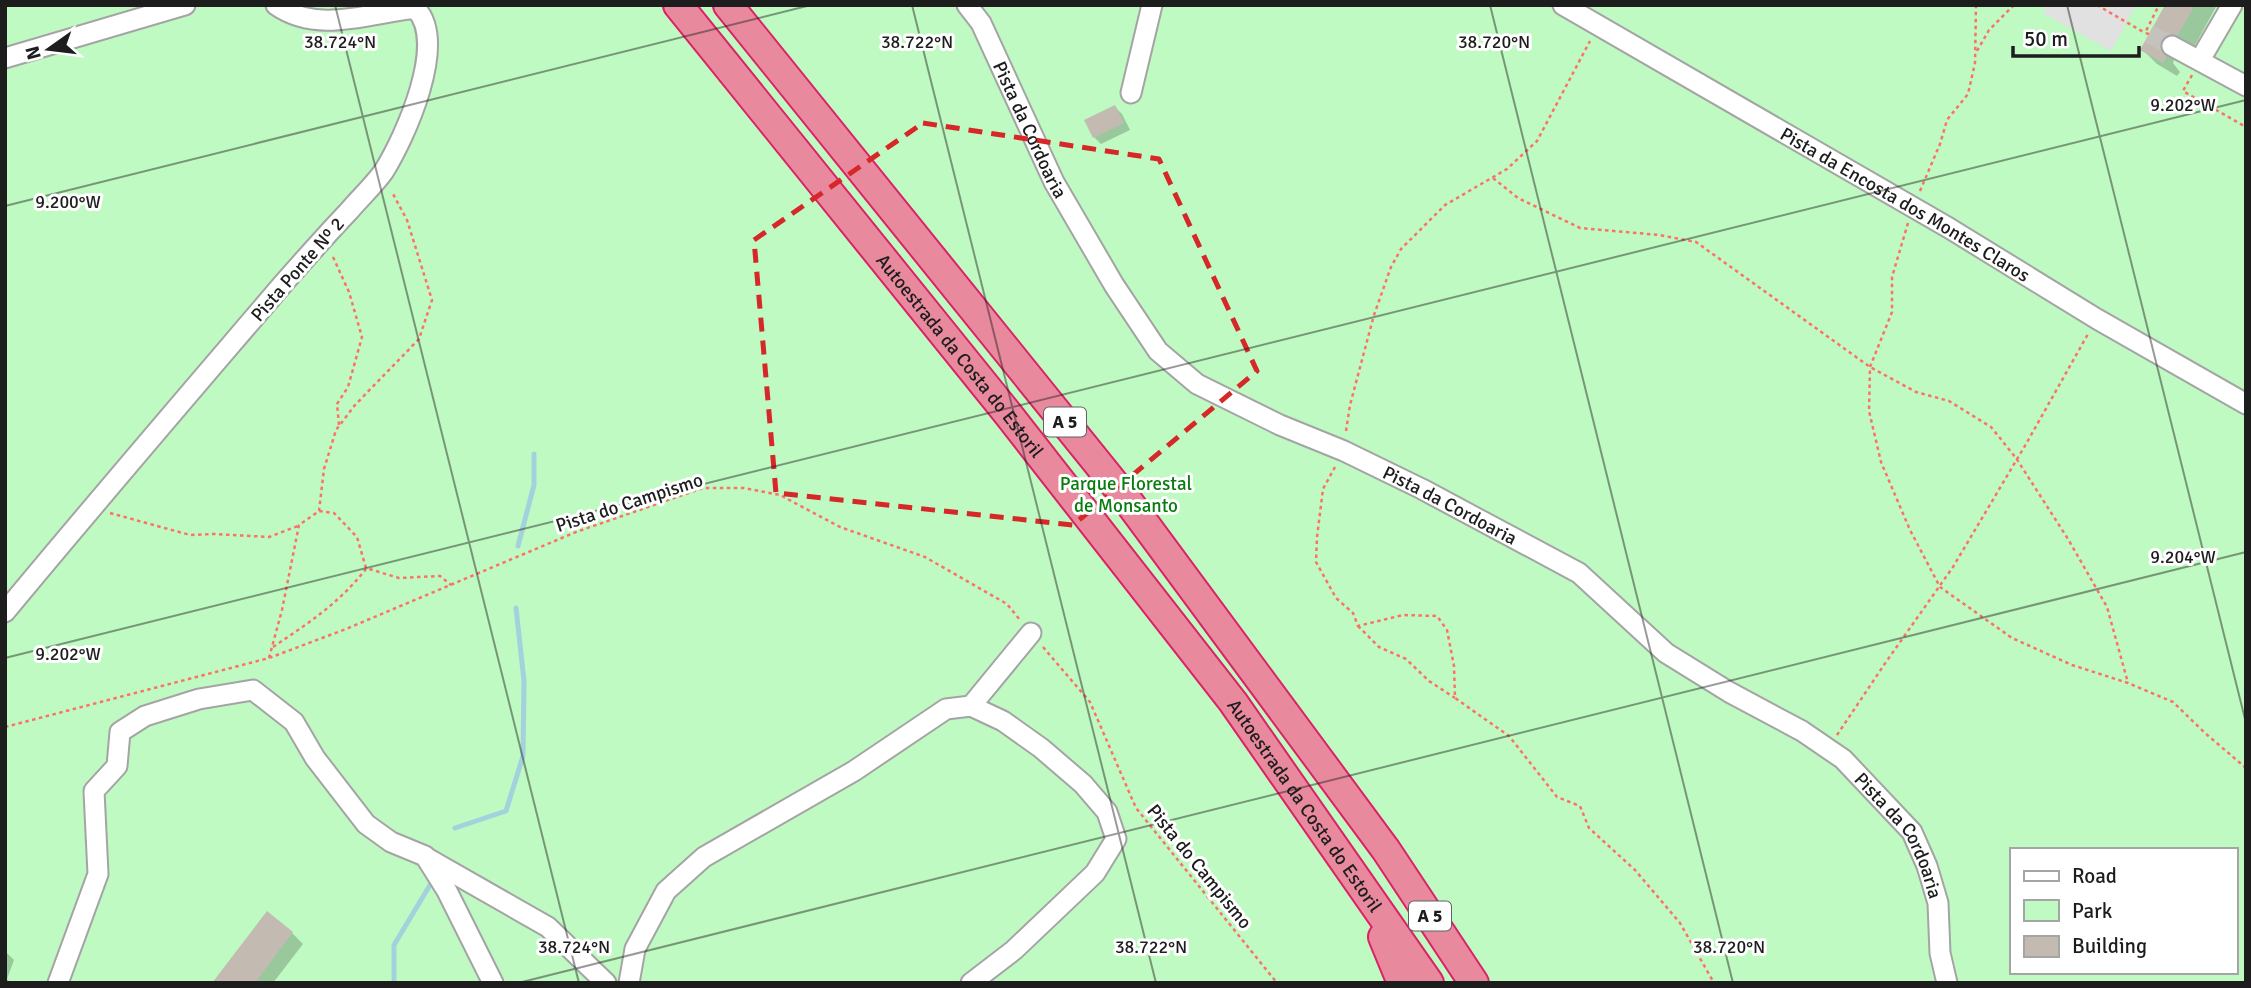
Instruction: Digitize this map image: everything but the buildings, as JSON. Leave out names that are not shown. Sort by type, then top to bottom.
[{"type":"highway","name":"Autoestrada da Costa do Estoril","points":[[678,5],[1093,521],[1233,702],[1429,983]]},
{"type":"highway","name":"Autoestrada da Costa do Estoril","points":[[729,5],[1125,497],[1386,850],[1474,983]]},
{"type":"highway","points":[[1359,883],[1402,983]]},
{"type":"street","points":[[5,58],[185,5]]},
{"type":"street","name":"Pista Ponte Nº 2","points":[[5,612],[323,238],[382,174],[400,143],[424,75],[429,50],[428,30],[422,15],[416,9],[408,9],[326,22],[288,14],[276,5]]},
{"type":"street","name":"Pista da Cordoaria","points":[[967,5],[987,36],[1054,182],[1114,285],[1158,351],[1197,384],[1422,489],[1579,573],[1666,653],[1729,692],[1802,731],[1843,759],[1912,832],[1927,866],[1938,903],[1940,953],[1947,983]]},
{"type":"street","points":[[1131,93],[1152,5]]},
{"type":"street","name":"Pista da Encosta dos Montes Claros","points":[[1563,5],[2246,404]]},
{"type":"street","points":[[2200,60],[2232,5]]},
{"type":"street","points":[[2172,46],[2246,86]]},
{"type":"street","points":[[971,706],[1031,633]]},
{"type":"street","points":[[58,983],[98,874],[94,791],[117,766],[120,732],[145,716],[200,699],[253,690],[294,722],[315,758],[366,824],[391,842],[425,856],[548,927],[606,983]]},
{"type":"street","points":[[629,983],[635,949],[666,891],[704,857],[854,771],[946,709],[971,706],[1003,721],[1041,748],[1083,784],[1108,812],[1116,839],[1095,873],[980,981]]},
{"type":"street","points":[[425,856],[493,983]]},
{"type":"path","points":[[1976,5],[1975,54],[1968,94],[1947,120],[1902,237],[1892,277],[1892,312],[1870,367],[1869,411],[1881,462],[1910,530],[1940,587],[2012,638],[2173,702],[2246,768]]},
{"type":"path","points":[[1975,54],[1989,30],[2014,5]]},
{"type":"path","points":[[2098,5],[2147,33],[2159,5]]},
{"type":"path","points":[[1599,24],[1537,141],[1507,169],[1444,205],[1401,249],[1391,267],[1374,316],[1350,405],[1344,451],[1323,489],[1316,562],[1336,598],[1353,614],[1358,626],[1379,646],[1406,659],[1429,681],[1509,736],[1557,797],[1580,806],[1589,828],[1635,870],[1680,923],[1714,983]]},
{"type":"path","points":[[2189,80],[2183,91],[2246,127]]},
{"type":"path","points":[[319,511],[324,469],[339,426],[355,405],[419,339],[432,300],[407,220],[382,174]]},
{"type":"path","points":[[1492,177],[1518,198],[1580,228],[1659,235],[1696,242],[1870,367],[1916,392],[1949,401],[1991,427],[2016,458],[2068,539],[2107,607],[2128,683]]},
{"type":"path","points":[[323,238],[349,292],[362,337],[348,387],[337,404],[339,426]]},
{"type":"path","points":[[1828,749],[1940,587],[2097,319]]},
{"type":"path","name":"Pista do Campismo","points":[[5,727],[269,658],[346,629],[576,532],[703,488],[744,488],[780,495],[840,527],[925,557],[1007,604],[1090,702],[1136,808],[1277,983]]},
{"type":"path","points":[[94,508],[190,536],[214,534],[269,537],[299,525],[319,511],[334,513],[357,537],[366,568]]},
{"type":"path","points":[[269,658],[282,610],[299,525]]},
{"type":"path","points":[[366,568],[399,578],[440,576],[452,585]]},
{"type":"path","points":[[272,646],[328,609],[348,592],[366,568]]},
{"type":"path","points":[[1358,626],[1403,615],[1437,616],[1447,631],[1454,666],[1455,698]]},
{"type":"highlighted area","points":[[923,123],[1159,159],[1257,371],[1073,525],[776,493],[754,240]]},
{"type":"green space","name":"Parque Florestal de Monsanto","points":[[5,5],[2246,5],[2246,983],[5,983]]},
{"type":"shaded area","points":[[2047,5],[2136,5],[2111,51],[2043,13]]},
{"type":"waterway","points":[[518,546],[534,485],[534,454]]},
{"type":"waterway","points":[[455,828],[506,811],[523,756],[524,681],[516,608]]},
{"type":"waterway","points":[[394,983],[394,945],[430,885]]},
{"type":"tunnel","points":[[2149,34],[2172,46]]}]
